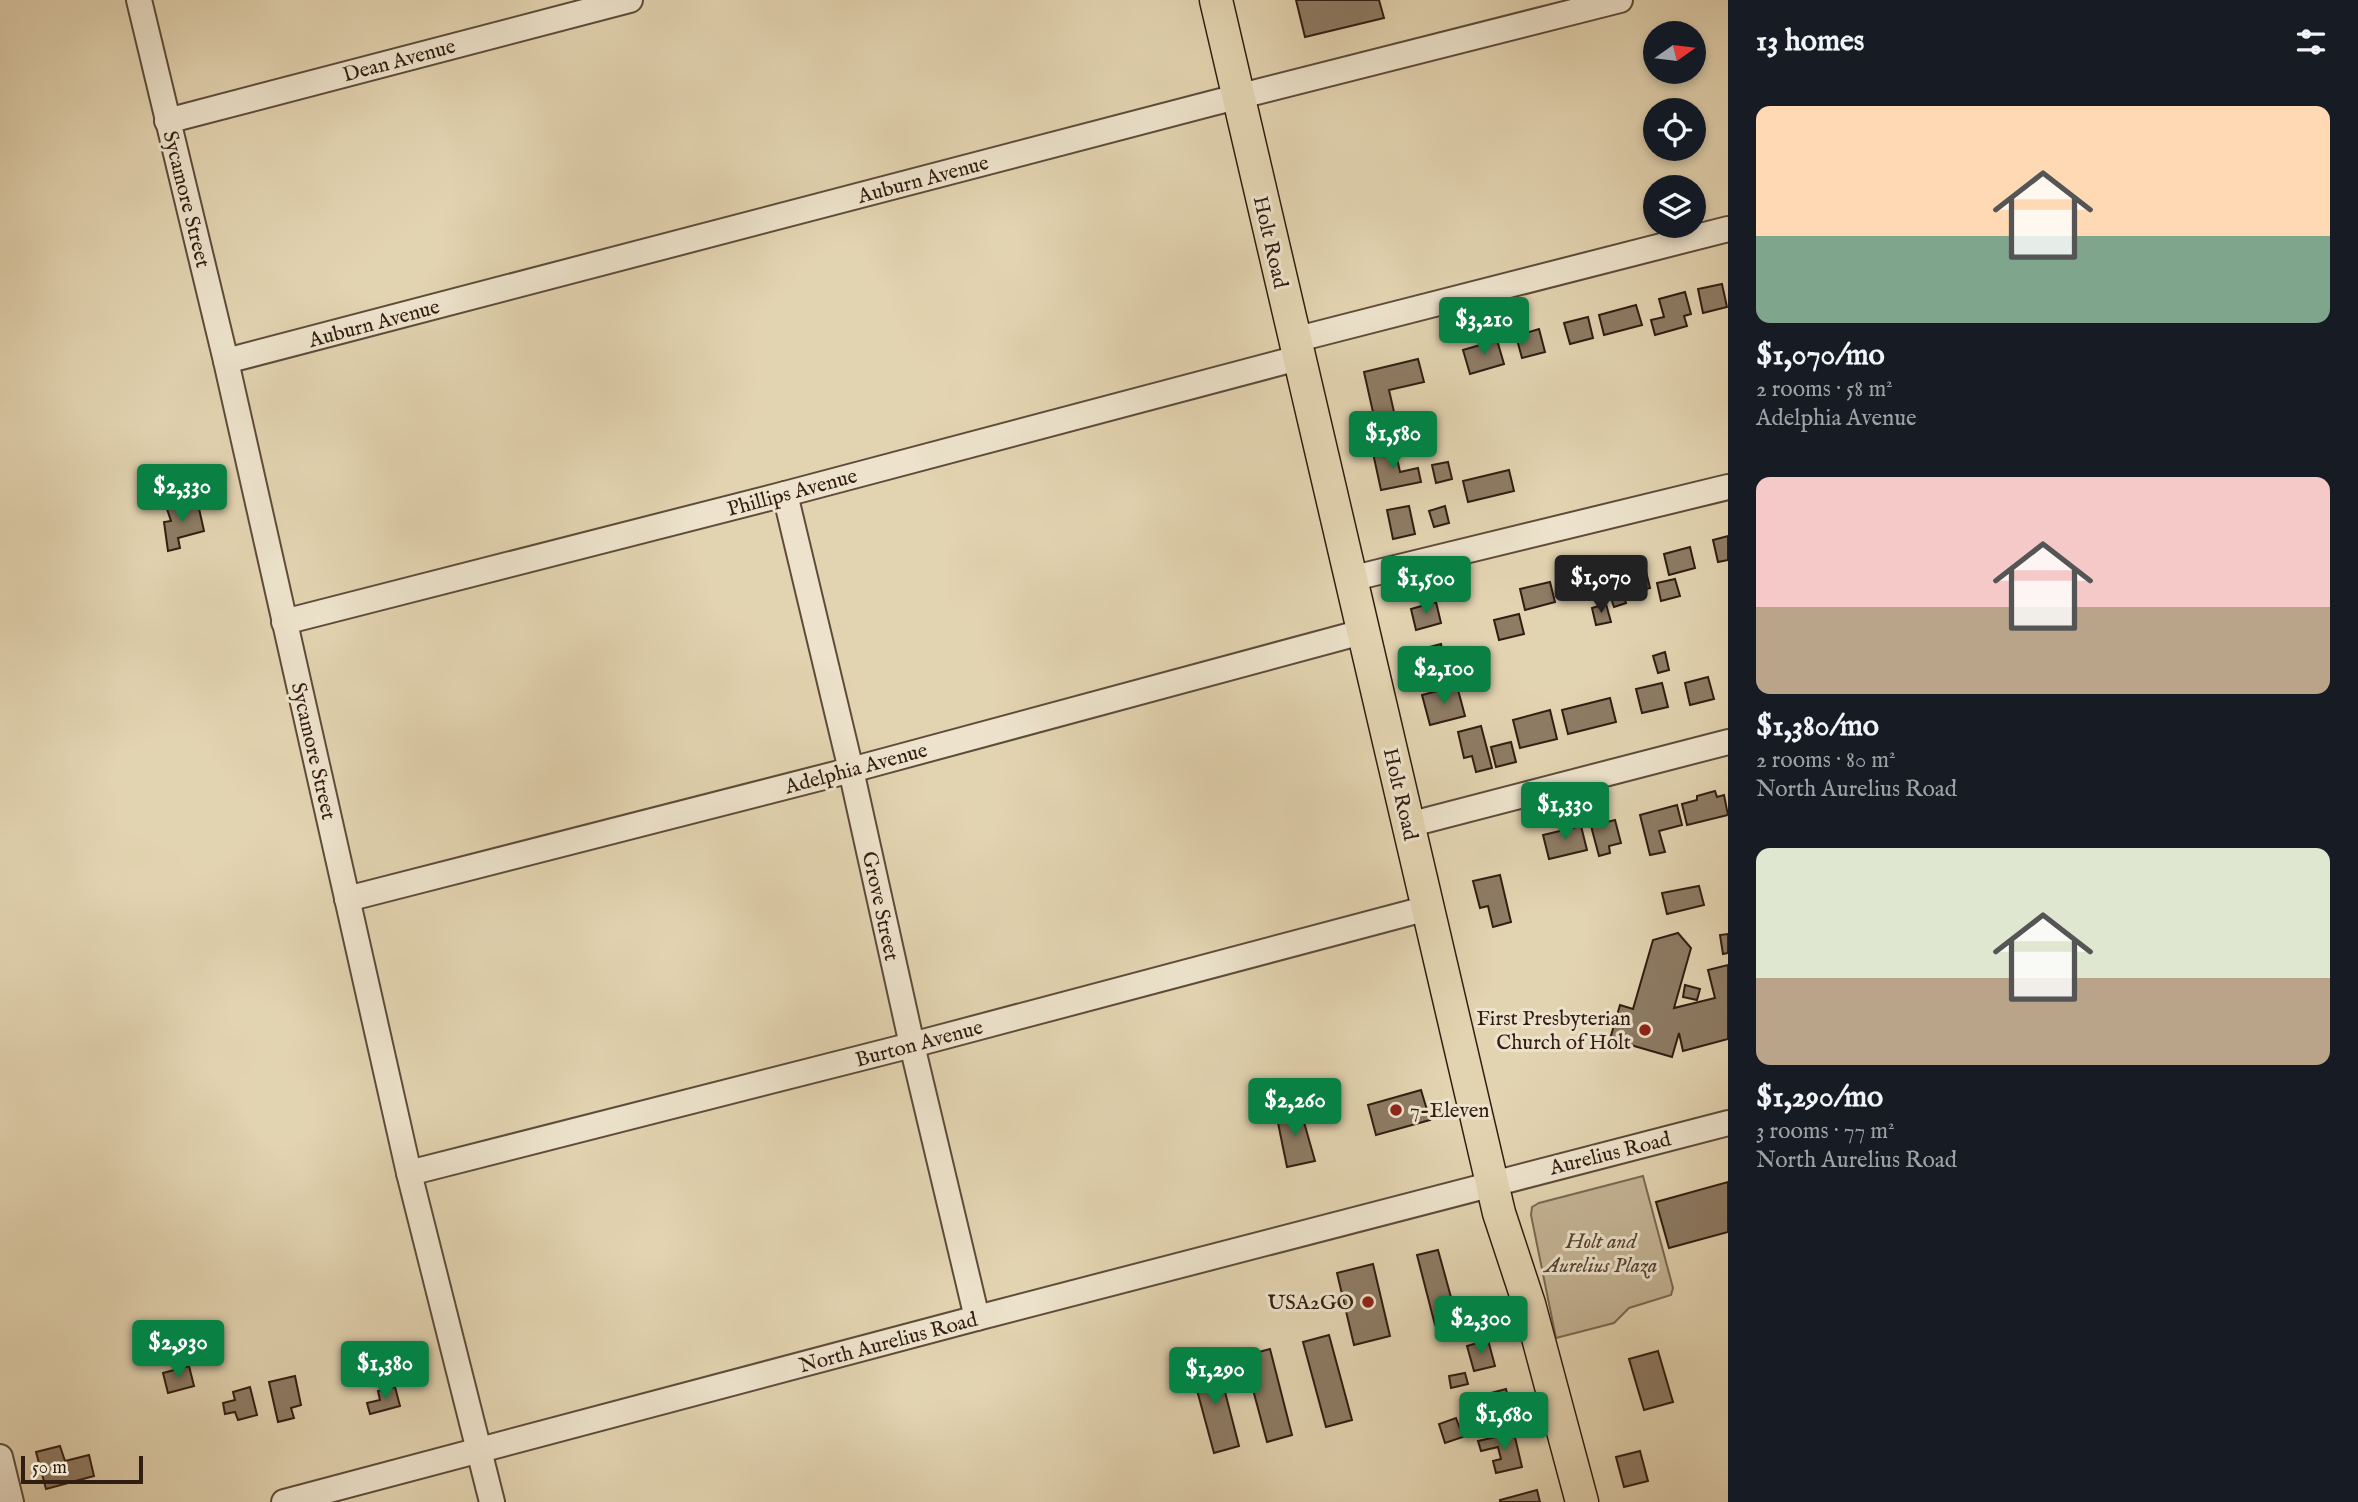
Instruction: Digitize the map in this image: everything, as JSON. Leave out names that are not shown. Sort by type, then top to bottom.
[{"type":"main road","name":"Holt Road","points":[[1216,0],[1499,1213],[1529,1304],[1582,1502]]},
{"type":"street","name":"Sycamore Street","points":[[139,0],[226,362],[409,1173],[492,1502]]},
{"type":"street","name":"Dean Avenue","points":[[167,121],[630,0]]},
{"type":"street","name":"Auburn Avenue","points":[[226,362],[1238,97],[1620,0]]},
{"type":"street","name":"Phillips Avenue","points":[[284,622],[785,494],[1728,229]]},
{"type":"street","points":[[1350,579],[1728,487]]},
{"type":"street","name":"Grove Street","points":[[785,494],[977,1318]]},
{"type":"street","name":"Adelphia Avenue","points":[[347,899],[851,770],[1362,632]]},
{"type":"street","points":[[1408,825],[1728,742]]},
{"type":"street","name":"Burton Avenue","points":[[409,1173],[912,1045],[1427,908]]},
{"type":"street","name":"Aurelius Road","points":[[1492,1183],[1728,1123]]},
{"type":"street","name":"North Aurelius Road","points":[[284,1502],[1492,1183]]},
{"type":"street","points":[[0,1457],[11,1502]]},
{"type":"green space","name":"Holt and Aurelius Plaza","points":[[1643,1176],[1673,1288],[1671,1295],[1629,1308],[1614,1323],[1556,1338],[1531,1215],[1532,1207]]},
{"type":"building","points":[[1296,0],[1379,0],[1384,18],[1305,37]]},
{"type":"building","points":[[1722,284],[1727,307],[1703,313],[1698,289]]},
{"type":"building","points":[[1685,292],[1691,314],[1684,316],[1687,326],[1655,335],[1651,320],[1664,317],[1659,299]]},
{"type":"building","points":[[1636,305],[1642,325],[1604,335],[1599,315]]},
{"type":"building","points":[[1588,317],[1593,338],[1570,344],[1564,323]]},
{"type":"building","points":[[1539,329],[1545,352],[1522,358],[1516,336]]},
{"type":"building","points":[[1497,340],[1504,364],[1470,374],[1463,350]]},
{"type":"building","points":[[1418,359],[1424,382],[1389,390],[1399,434],[1379,439],[1364,372]]},
{"type":"building","points":[[1395,449],[1400,472],[1418,468],[1421,482],[1381,490],[1373,453]]},
{"type":"building","points":[[1448,462],[1452,479],[1436,483],[1432,465]]},
{"type":"building","points":[[1509,470],[1514,491],[1468,502],[1463,481]]},
{"type":"building","points":[[198,504],[204,531],[178,538],[180,548],[168,551],[164,522],[171,521],[167,509]]},
{"type":"building","points":[[1409,506],[1415,534],[1393,539],[1387,510]]},
{"type":"building","points":[[1445,506],[1449,523],[1434,527],[1429,511]]},
{"type":"building","points":[[1728,536],[1728,560],[1718,562],[1713,540]]},
{"type":"building","points":[[1690,547],[1695,568],[1669,575],[1664,554]]},
{"type":"building","points":[[1643,559],[1650,588],[1626,594],[1619,565]]},
{"type":"building","points":[[1587,572],[1592,592],[1566,599],[1561,579]]},
{"type":"building","points":[[1675,579],[1680,596],[1661,601],[1657,583]]},
{"type":"building","points":[[1550,582],[1555,602],[1525,610],[1520,589]]},
{"type":"building","points":[[1621,588],[1626,603],[1614,607],[1609,592]]},
{"type":"building","points":[[1436,602],[1441,623],[1416,630],[1411,609]]},
{"type":"building","points":[[1606,604],[1611,622],[1596,625],[1592,608]]},
{"type":"building","points":[[1519,614],[1524,634],[1499,640],[1494,620]]},
{"type":"building","points":[[1441,644],[1447,671],[1424,677],[1418,650]]},
{"type":"building","points":[[1665,652],[1669,670],[1658,673],[1653,656]]},
{"type":"building","points":[[1708,677],[1714,699],[1690,705],[1685,683]]},
{"type":"building","points":[[1662,683],[1668,707],[1642,713],[1636,689]]},
{"type":"building","points":[[1457,686],[1465,716],[1430,725],[1422,695]]},
{"type":"building","points":[[1610,698],[1616,722],[1568,734],[1562,710]]},
{"type":"building","points":[[1550,710],[1557,739],[1520,748],[1513,720]]},
{"type":"building","points":[[1481,726],[1492,768],[1476,772],[1472,756],[1464,758],[1458,732]]},
{"type":"building","points":[[1511,742],[1516,762],[1496,767],[1491,747]]},
{"type":"building","points":[[1715,791],[1717,797],[1724,795],[1728,815],[1687,825],[1682,804]]},
{"type":"building","points":[[1677,805],[1682,825],[1659,831],[1665,852],[1650,855],[1640,815]]},
{"type":"building","points":[[1615,820],[1621,843],[1609,846],[1610,853],[1599,856],[1591,826]]},
{"type":"building","points":[[1581,826],[1587,850],[1549,859],[1543,835]]},
{"type":"building","points":[[1500,875],[1511,922],[1493,927],[1488,906],[1480,908],[1473,881]]},
{"type":"building","points":[[1699,886],[1704,905],[1667,914],[1662,893]]},
{"type":"building","points":[[1678,933],[1691,948],[1674,1008],[1715,998],[1708,970],[1728,965],[1728,1039],[1683,1051],[1679,1033],[1672,1057],[1610,1039],[1620,1005],[1633,1009],[1653,940]]},
{"type":"building","points":[[1728,934],[1728,953],[1723,954],[1720,935]]},
{"type":"building","points":[[1685,985],[1700,989],[1697,1000],[1683,997]]},
{"type":"building","points":[[1421,1090],[1430,1120],[1376,1135],[1368,1105]]},
{"type":"building","points":[[1300,1108],[1315,1161],[1287,1167],[1276,1113]]},
{"type":"building","points":[[1728,1182],[1728,1232],[1669,1248],[1656,1202]]},
{"type":"building","points":[[1438,1250],[1457,1319],[1435,1325],[1417,1255]]},
{"type":"building","points":[[1373,1264],[1390,1336],[1354,1345],[1337,1273]]},
{"type":"building","points":[[1329,1335],[1352,1420],[1326,1427],[1303,1342]]},
{"type":"building","points":[[1488,1340],[1495,1366],[1474,1371],[1467,1346]]},
{"type":"building","points":[[1270,1349],[1292,1435],[1267,1442],[1244,1356]]},
{"type":"building","points":[[1658,1351],[1673,1402],[1644,1410],[1629,1359]]},
{"type":"building","points":[[1217,1361],[1239,1446],[1214,1453],[1191,1368]]},
{"type":"building","points":[[189,1366],[194,1386],[168,1393],[163,1373]]},
{"type":"building","points":[[1465,1373],[1468,1384],[1451,1388],[1449,1376]]},
{"type":"building","points":[[295,1376],[301,1405],[291,1408],[294,1418],[278,1422],[269,1382]]},
{"type":"building","points":[[250,1387],[257,1415],[238,1420],[235,1412],[225,1414],[223,1403],[235,1400],[233,1392]]},
{"type":"building","points":[[395,1387],[400,1406],[370,1414],[367,1403],[380,1400],[378,1391]]},
{"type":"building","points":[[1506,1389],[1512,1412],[1477,1421],[1472,1398]]},
{"type":"building","points":[[1456,1418],[1463,1437],[1445,1443],[1439,1424]]},
{"type":"building","points":[[1514,1433],[1522,1467],[1496,1473],[1493,1461],[1501,1459],[1498,1447],[1481,1451],[1478,1441]]},
{"type":"building","points":[[60,1446],[65,1461],[89,1455],[94,1476],[46,1489],[36,1452]]},
{"type":"building","points":[[1640,1451],[1648,1481],[1624,1487],[1616,1457]]},
{"type":"building","points":[[1537,1490],[1540,1502],[1500,1502],[1500,1500]]},
{"type":"place","name":"First Presbyterian Church of Holt","points":[[1645,1030]]},
{"type":"place","name":"7-Eleven","points":[[1396,1110]]},
{"type":"place","name":"USA2GO","points":[[1368,1302]]}]
